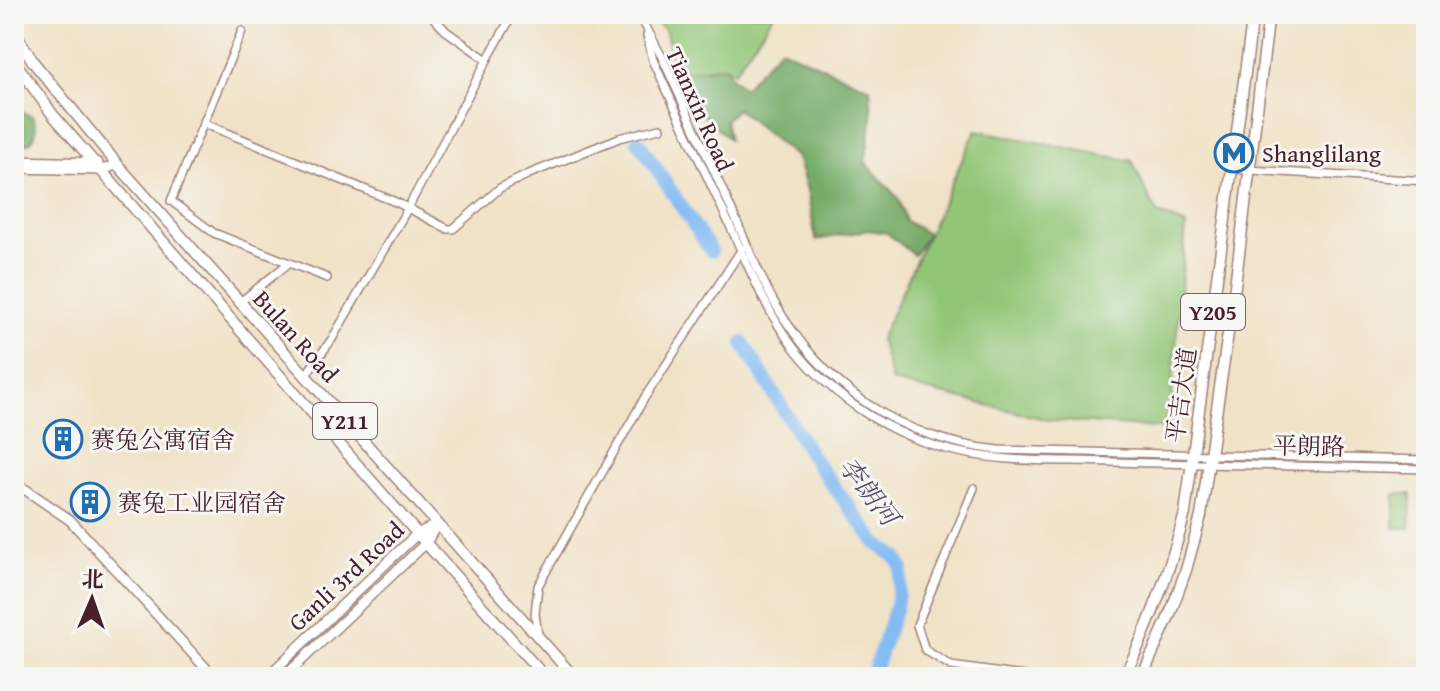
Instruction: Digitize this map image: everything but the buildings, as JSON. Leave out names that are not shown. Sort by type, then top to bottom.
[{"type":"main road","name":"平吉大道","points":[[1124,677],[1171,565],[1185,513],[1253,14]]},
{"type":"main road","name":"平吉大道","points":[[1142,677],[1170,614],[1201,516],[1235,286],[1269,14]]},
{"type":"main road","name":"Bulan Road","points":[[14,31],[34,63],[117,164],[574,677]]},
{"type":"main road","name":"Bulan Road","points":[[14,61],[53,115],[545,677]]},
{"type":"street","points":[[430,14],[446,31],[487,60]]},
{"type":"street","points":[[305,376],[332,339],[408,208],[513,14]]},
{"type":"street","name":"Tianxin Road","points":[[634,14],[645,25],[653,60],[778,323],[821,378],[860,410],[929,444],[977,456],[1193,460]]},
{"type":"street","points":[[242,31],[171,201],[214,233],[327,278]]},
{"type":"street","points":[[203,123],[408,208],[448,229],[453,229],[500,188],[529,174],[619,138],[660,128]]},
{"type":"street","points":[[14,161],[99,167]]},
{"type":"street","points":[[14,168],[117,164]]},
{"type":"street","points":[[1233,169],[1426,181]]},
{"type":"street","points":[[539,637],[535,614],[538,586],[645,397],[744,247]]},
{"type":"street","points":[[239,303],[289,263]]},
{"type":"street","name":"平朗路","points":[[1193,460],[1426,460]]},
{"type":"street","name":"平朗路","points":[[1210,460],[1426,469]]},
{"type":"street","points":[[14,485],[70,520],[214,677]]},
{"type":"street","points":[[974,488],[917,625],[925,650],[951,666],[1031,677]]},
{"type":"street","name":"Ganli 3rd Road","points":[[267,677],[417,534],[437,524]]},
{"type":"street","name":"Ganli 3rd Road","points":[[284,677],[426,543],[437,524]]},
{"type":"green space","points":[[645,14],[774,14],[734,72],[725,66],[676,73],[665,29]]},
{"type":"green space","points":[[780,48],[870,88],[872,119],[865,162],[898,198],[906,221],[928,234],[914,255],[887,233],[868,230],[816,240],[807,190],[797,158],[737,109],[725,120],[729,139],[687,101],[676,73],[725,66],[732,78],[744,88]]},
{"type":"green space","points":[[14,98],[23,113],[32,116],[36,133],[27,144],[14,146]]},
{"type":"green space","points":[[976,130],[1132,161],[1158,214],[1186,225],[1169,429],[1049,420],[892,382],[880,339]]},
{"type":"green space","points":[[1395,494],[1411,494],[1410,528],[1394,528]]},
{"type":"waterway","name":"李朗河","points":[[638,141],[711,251]]},
{"type":"waterway","name":"李朗河","points":[[743,343],[814,460],[877,544],[896,557],[902,568],[896,606],[872,677]]},
{"type":"place","name":"Shanglilang","points":[[1234,153]]},
{"type":"place","name":"赛兔公寓宿舍","points":[[63,439]]},
{"type":"place","name":"赛兔工业园宿舍","points":[[90,502]]}]
